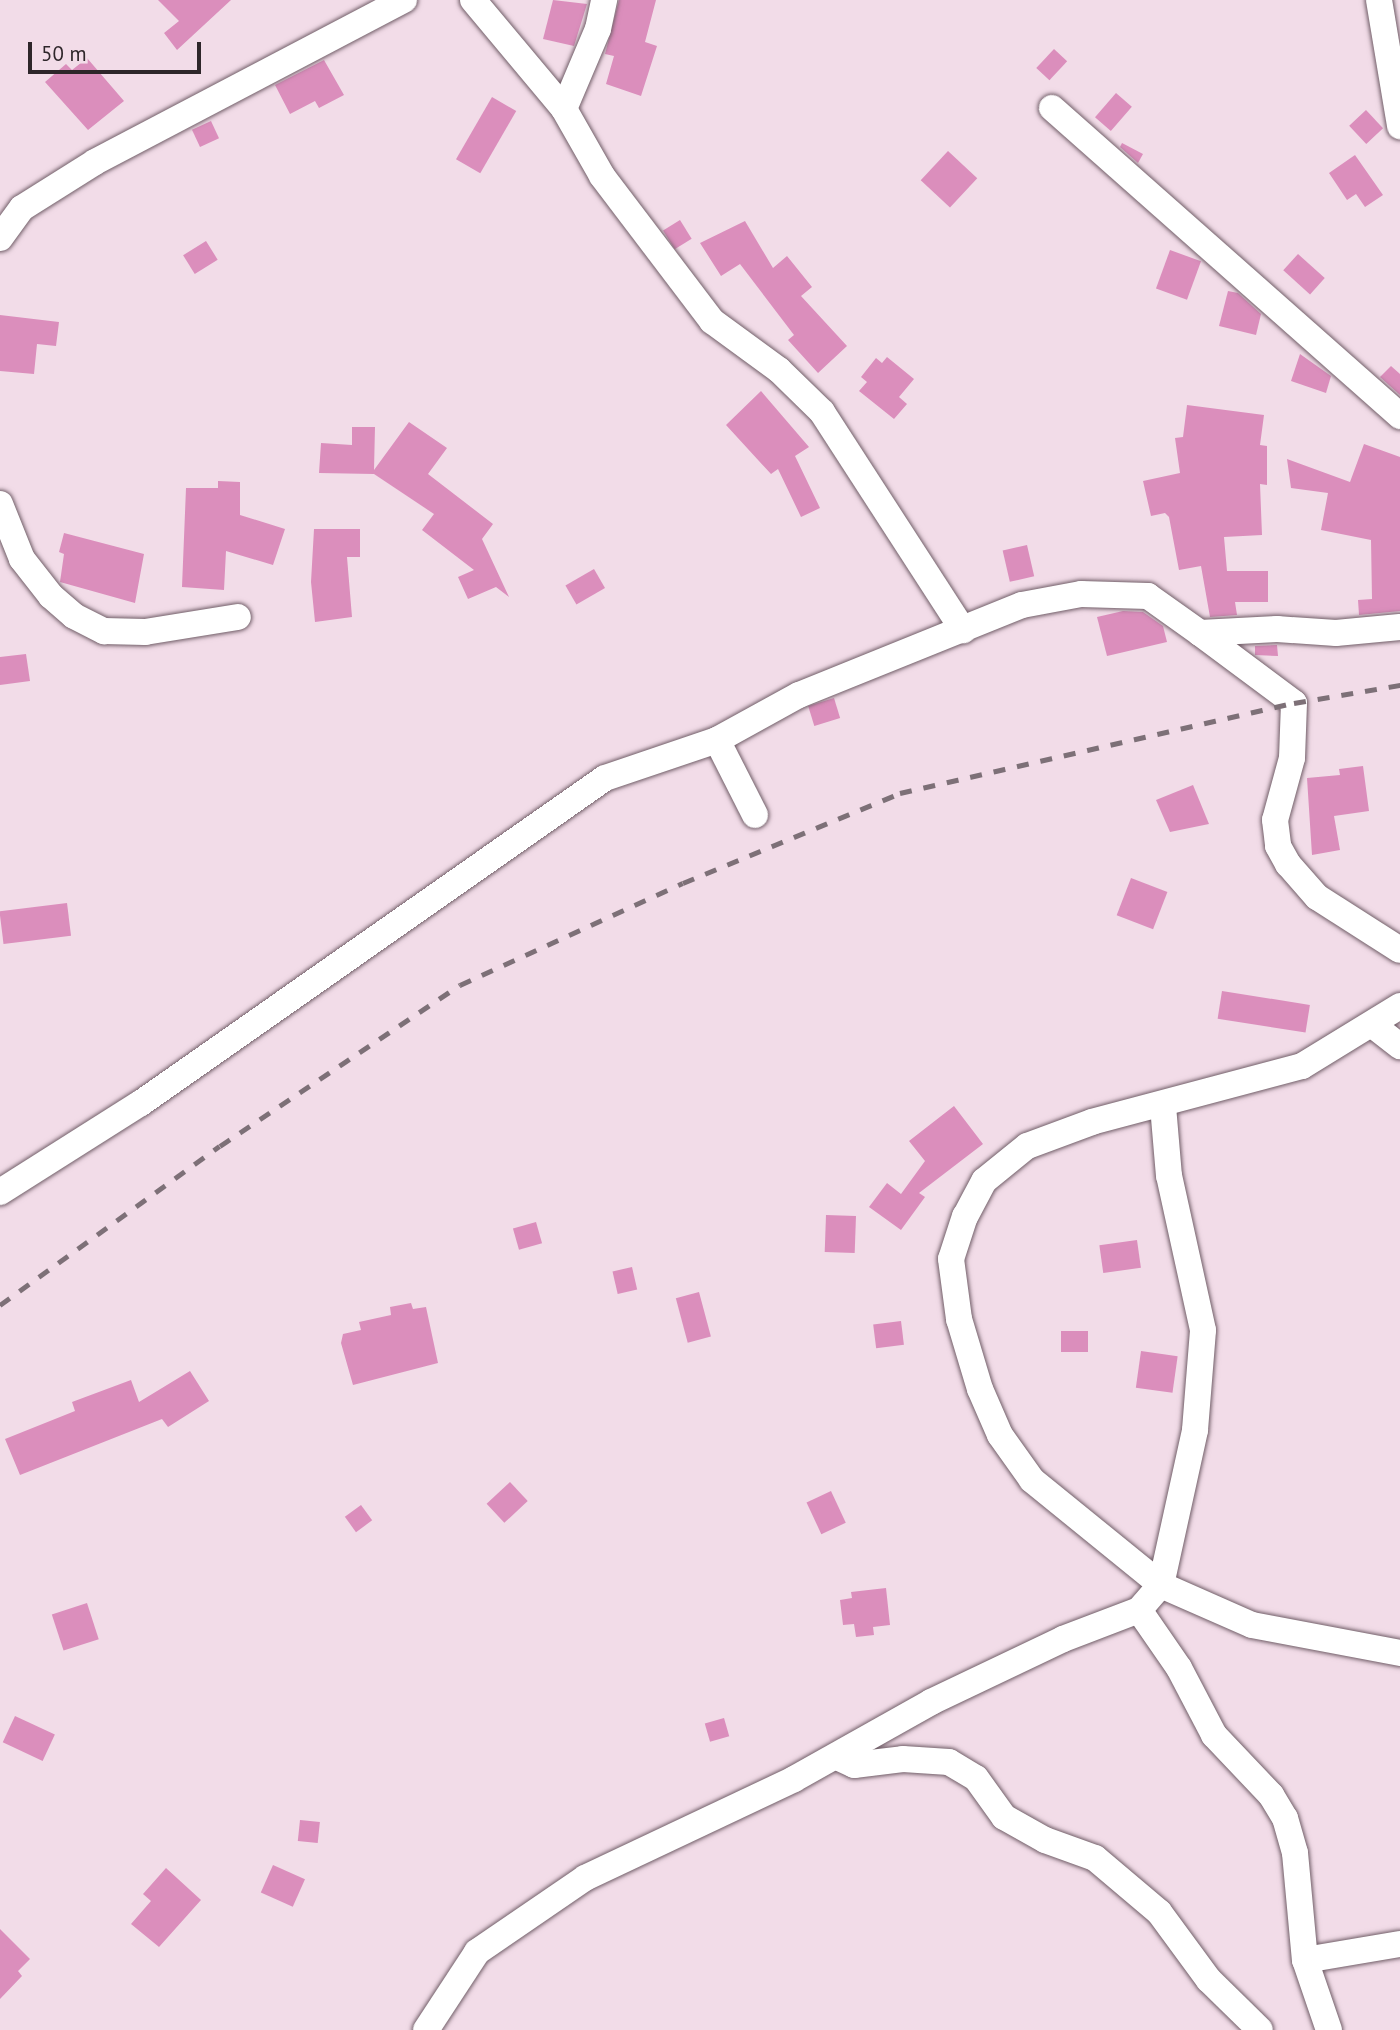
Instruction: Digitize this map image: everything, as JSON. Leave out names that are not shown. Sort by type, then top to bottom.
[{"type":"street","points":[[0,238],[22,208],[94,162],[404,0]]},
{"type":"street","points":[[473,0],[564,109],[602,176],[712,321],[779,370],[822,412],[963,630]]},
{"type":"street","points":[[564,109],[598,29],[604,0]]},
{"type":"street","points":[[1379,0],[1400,126]]},
{"type":"street","points":[[1052,108],[1400,416]]},
{"type":"street","points":[[0,504],[22,559],[51,596],[74,617],[104,631],[145,632],[238,617]]},
{"type":"street","points":[[0,1192],[153,1095],[605,778],[717,740],[799,695],[1022,605],[1082,593],[1147,596],[1294,704],[1292,758],[1275,820],[1278,846],[1288,864],[1317,897],[1400,950]]},
{"type":"street","points":[[1200,633],[1277,629],[1336,633],[1400,626]]},
{"type":"street","points":[[717,740],[754,815]]},
{"type":"street","points":[[1400,1006],[1374,1026],[1302,1066],[1163,1106],[1092,1122],[1027,1146],[985,1181],[965,1216],[951,1259],[959,1319],[980,1390],[1000,1435],[1032,1480],[1161,1586],[1252,1625],[1400,1653]]},
{"type":"street","points":[[1374,1026],[1400,1046]]},
{"type":"street","points":[[426,2030],[477,1952],[574,1885],[836,1758],[931,1702],[1063,1639],[1139,1610],[1161,1586],[1195,1430],[1203,1330],[1169,1176],[1163,1106]]},
{"type":"street","points":[[1139,1610],[1179,1668],[1214,1735],[1271,1796],[1285,1818],[1295,1853],[1305,1960],[1329,2030]]},
{"type":"street","points":[[836,1758],[853,1765],[903,1759],[949,1762],[976,1779],[1004,1817],[1045,1840],[1095,1858],[1159,1912],[1209,1980],[1260,2030]]},
{"type":"street","points":[[1305,1960],[1400,1944]]},
{"type":"building","points":[[158,0],[231,0],[177,50],[164,33],[179,21]]},
{"type":"building","points":[[553,0],[587,4],[574,46],[543,39]]},
{"type":"building","points":[[619,0],[656,0],[645,42],[657,46],[641,96],[606,84],[614,56],[605,54]]},
{"type":"building","points":[[1054,49],[1067,61],[1049,80],[1036,68]]},
{"type":"building","points":[[87,58],[124,101],[88,130],[45,82],[66,64],[72,70]]},
{"type":"building","points":[[324,60],[344,95],[319,108],[315,101],[290,114],[275,85]]},
{"type":"building","points":[[1116,93],[1132,107],[1111,131],[1095,117]]},
{"type":"building","points":[[492,97],[516,111],[480,173],[456,159]]},
{"type":"building","points":[[1366,110],[1383,128],[1366,144],[1349,126]]},
{"type":"building","points":[[211,121],[219,138],[200,147],[192,130]]},
{"type":"building","points":[[1122,143],[1143,154],[1138,163],[1120,147]]},
{"type":"building","points":[[948,151],[977,178],[950,208],[921,180]]},
{"type":"building","points":[[1355,155],[1383,195],[1365,207],[1356,194],[1347,200],[1329,173]]},
{"type":"building","points":[[680,220],[692,239],[675,249],[663,231]]},
{"type":"building","points":[[745,221],[773,268],[787,256],[812,287],[801,296],[847,346],[818,373],[788,340],[794,335],[740,264],[721,276],[700,243]]},
{"type":"building","points":[[206,241],[218,260],[195,274],[183,255]]},
{"type":"building","points":[[1170,250],[1201,261],[1187,300],[1156,289]]},
{"type":"building","points":[[1298,254],[1325,278],[1310,294],[1283,270]]},
{"type":"building","points":[[1228,291],[1238,293],[1261,314],[1256,335],[1219,326]]},
{"type":"building","points":[[0,315],[59,322],[56,346],[37,344],[34,374],[0,371]]},
{"type":"building","points":[[1300,354],[1331,376],[1326,393],[1291,381]]},
{"type":"building","points":[[887,357],[914,379],[899,397],[907,404],[894,419],[859,391],[867,382],[861,377],[876,358],[882,363]]},
{"type":"building","points":[[1391,366],[1400,374],[1400,395],[1380,377]]},
{"type":"building","points":[[761,391],[809,447],[795,456],[820,508],[801,517],[778,469],[771,474],[726,425]]},
{"type":"building","points":[[1187,405],[1264,415],[1260,445],[1267,446],[1267,485],[1260,484],[1262,535],[1224,537],[1227,571],[1268,571],[1268,602],[1235,602],[1237,615],[1210,617],[1201,566],[1179,570],[1169,517],[1165,513],[1151,516],[1143,481],[1180,473],[1175,438],[1183,437]]},
{"type":"building","points":[[409,422],[447,448],[428,474],[493,524],[482,539],[509,597],[496,587],[468,599],[458,577],[474,570],[422,530],[434,514],[374,474],[319,473],[321,443],[352,445],[352,427],[375,427],[374,470]]},
{"type":"building","points":[[1364,444],[1400,457],[1400,611],[1359,615],[1358,600],[1372,599],[1371,540],[1321,530],[1328,493],[1291,488],[1287,459],[1350,482]]},
{"type":"building","points":[[218,481],[240,482],[240,515],[285,529],[273,565],[226,551],[224,590],[182,587],[186,488],[218,488]]},
{"type":"building","points":[[314,529],[360,529],[360,557],[347,557],[352,617],[315,622],[311,582]]},
{"type":"building","points":[[64,533],[144,554],[135,603],[60,582],[64,554],[59,552]]},
{"type":"building","points":[[1027,545],[1034,576],[1010,582],[1003,551]]},
{"type":"building","points":[[594,569],[605,588],[576,605],[565,586]]},
{"type":"building","points":[[1123,611],[1143,612],[1163,626],[1167,642],[1107,656],[1097,617]]},
{"type":"building","points":[[1277,645],[1278,656],[1255,655],[1255,646]]},
{"type":"building","points":[[26,654],[30,681],[0,685],[0,657]]},
{"type":"building","points":[[834,698],[840,718],[814,726],[808,706]]},
{"type":"building","points":[[1363,766],[1369,811],[1334,816],[1340,850],[1312,855],[1307,778],[1340,775],[1339,769]]},
{"type":"building","points":[[1193,785],[1209,824],[1170,832],[1156,800]]},
{"type":"building","points":[[1131,878],[1167,892],[1153,929],[1117,915]]},
{"type":"building","points":[[67,903],[71,936],[4,944],[0,911]]},
{"type":"building","points":[[1222,991],[1310,1005],[1306,1033],[1218,1019]]},
{"type":"building","points":[[954,1106],[983,1144],[919,1193],[925,1197],[901,1230],[869,1207],[887,1183],[901,1194],[925,1161],[909,1141]]},
{"type":"building","points":[[826,1215],[856,1216],[855,1253],[825,1252]]},
{"type":"building","points":[[536,1222],[542,1243],[519,1250],[513,1229]]},
{"type":"building","points":[[1137,1240],[1141,1268],[1103,1273],[1099,1245]]},
{"type":"building","points":[[632,1267],[637,1289],[618,1294],[613,1271]]},
{"type":"building","points":[[699,1292],[711,1336],[688,1343],[676,1298]]},
{"type":"building","points":[[411,1303],[413,1309],[426,1307],[438,1363],[353,1385],[341,1343],[343,1334],[361,1330],[359,1322],[391,1315],[390,1307]]},
{"type":"building","points":[[901,1321],[904,1345],[876,1348],[873,1324]]},
{"type":"building","points":[[1061,1331],[1088,1331],[1088,1352],[1061,1352]]},
{"type":"building","points":[[1141,1351],[1178,1356],[1172,1393],[1136,1388]]},
{"type":"building","points":[[190,1371],[209,1401],[168,1427],[162,1419],[20,1475],[5,1439],[75,1411],[72,1402],[131,1380],[139,1402]]},
{"type":"building","points":[[510,1482],[528,1501],[504,1523],[487,1504]]},
{"type":"building","points":[[831,1491],[846,1523],[821,1534],[807,1502]]},
{"type":"building","points":[[361,1505],[372,1520],[356,1532],[345,1517]]},
{"type":"building","points":[[886,1588],[890,1625],[873,1627],[874,1635],[856,1637],[854,1624],[843,1625],[840,1600],[852,1598],[851,1592]]},
{"type":"building","points":[[87,1603],[99,1639],[64,1651],[52,1614]]},
{"type":"building","points":[[15,1716],[55,1735],[43,1761],[3,1742]]},
{"type":"building","points":[[724,1718],[729,1736],[710,1742],[705,1724]]},
{"type":"building","points":[[300,1820],[320,1822],[318,1843],[298,1841]]},
{"type":"building","points":[[273,1865],[305,1879],[293,1907],[261,1892]]},
{"type":"building","points":[[166,1868],[201,1900],[159,1947],[131,1924],[151,1901],[143,1894]]},
{"type":"building","points":[[0,1929],[30,1959],[18,1971],[22,1976],[0,1999]]},
{"type":"railway","points":[[0,1305],[220,1146],[460,985],[683,883],[900,793],[1294,703],[1400,685]]}]
